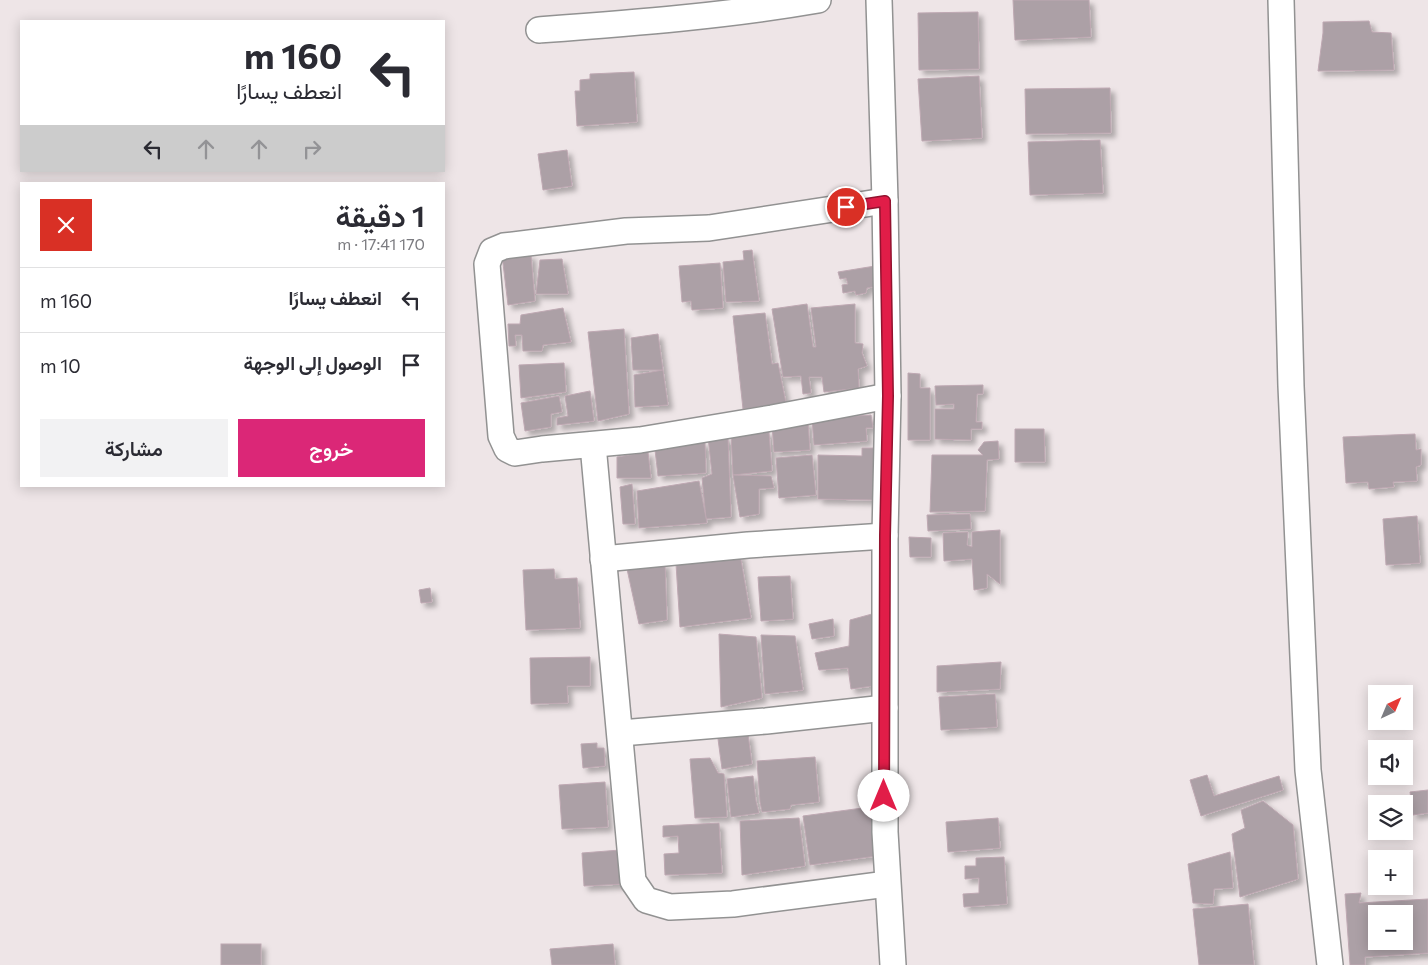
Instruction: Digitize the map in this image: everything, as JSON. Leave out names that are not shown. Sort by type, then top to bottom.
[{"type":"street","points":[[539,30],[663,21],[773,8],[818,0]]},
{"type":"street","points":[[878,0],[885,201],[888,396],[885,536],[884,832],[892,965]]},
{"type":"street","points":[[1281,0],[1292,386],[1308,760],[1330,965]]},
{"type":"street","points":[[885,201],[709,228],[626,231],[504,246],[492,251],[487,264],[501,436],[506,449],[515,453],[640,440],[888,396]]},
{"type":"street","points":[[593,445],[621,732],[633,881],[646,900],[670,907],[734,904],[887,884]]},
{"type":"street","points":[[603,559],[748,545],[885,536]]},
{"type":"street","points":[[621,732],[766,721],[885,708]]},
{"type":"building","points":[[1013,0],[1089,0],[1091,37],[1015,40]]},
{"type":"building","points":[[978,12],[979,69],[919,70],[918,13]]},
{"type":"building","points":[[1369,21],[1372,32],[1391,33],[1394,70],[1318,71],[1323,22]]},
{"type":"building","points":[[634,72],[637,122],[577,126],[575,91],[580,91],[580,80],[590,79],[590,74]]},
{"type":"building","points":[[979,76],[982,138],[922,141],[918,79]]},
{"type":"building","points":[[1110,88],[1111,133],[1026,134],[1025,89]]},
{"type":"building","points":[[1100,140],[1103,193],[1030,195],[1028,142]]},
{"type":"building","points":[[567,150],[572,186],[543,190],[538,154]]},
{"type":"building","points":[[752,250],[759,301],[726,302],[723,262],[744,260],[743,251]]},
{"type":"building","points":[[502,255],[531,255],[535,301],[508,305]]},
{"type":"building","points":[[562,259],[568,294],[536,294],[540,260]]},
{"type":"building","points":[[720,263],[723,308],[692,310],[691,301],[682,302],[679,266]]},
{"type":"building","points":[[875,266],[878,286],[867,288],[866,293],[856,295],[855,291],[843,293],[842,285],[848,284],[846,278],[840,279],[838,272]]},
{"type":"building","points":[[807,304],[813,347],[816,347],[811,308],[855,304],[855,343],[863,344],[862,353],[867,366],[858,369],[859,388],[824,392],[822,377],[809,377],[811,393],[803,394],[801,376],[783,377],[772,309]]},
{"type":"building","points":[[563,308],[571,342],[543,345],[542,351],[523,351],[522,335],[515,335],[516,346],[509,346],[508,324],[520,324],[521,315]]},
{"type":"building","points":[[765,313],[772,364],[778,363],[786,403],[743,409],[733,316]]},
{"type":"building","points":[[624,329],[629,414],[598,421],[588,332]]},
{"type":"building","points":[[658,334],[663,370],[633,370],[631,338]]},
{"type":"building","points":[[564,363],[566,392],[521,398],[519,365]]},
{"type":"building","points":[[663,370],[668,405],[635,407],[634,375]]},
{"type":"building","points":[[908,373],[920,374],[920,388],[930,388],[930,440],[908,440]]},
{"type":"building","points":[[983,385],[983,394],[977,394],[976,422],[982,422],[982,429],[971,429],[971,440],[935,439],[935,409],[954,409],[954,404],[936,405],[935,386]]},
{"type":"building","points":[[590,391],[594,421],[557,425],[557,418],[568,416],[565,396]]},
{"type":"building","points":[[559,396],[562,412],[551,414],[551,427],[525,431],[521,403]]},
{"type":"building","points":[[871,415],[873,428],[866,428],[867,441],[814,445],[812,419]]},
{"type":"building","points":[[808,422],[810,450],[774,452],[772,425]]},
{"type":"building","points":[[1015,429],[1044,429],[1045,462],[1015,462]]},
{"type":"building","points":[[769,432],[772,471],[733,475],[731,435]]},
{"type":"building","points":[[1415,434],[1416,450],[1421,449],[1421,465],[1416,467],[1417,481],[1393,482],[1394,487],[1369,489],[1368,482],[1346,483],[1343,437]]},
{"type":"building","points":[[708,437],[728,437],[731,517],[706,519],[702,478],[712,474]]},
{"type":"building","points":[[998,441],[999,459],[987,460],[985,511],[930,512],[932,455],[983,455],[978,450],[984,442]]},
{"type":"building","points":[[705,442],[706,473],[658,476],[655,450]]},
{"type":"building","points":[[862,448],[874,448],[874,500],[818,499],[818,455],[862,456]]},
{"type":"building","points":[[648,452],[651,478],[617,478],[617,457]]},
{"type":"building","points":[[812,455],[816,495],[779,498],[776,458]]},
{"type":"building","points":[[733,475],[771,476],[774,488],[759,489],[759,514],[740,517]]},
{"type":"building","points":[[699,481],[707,523],[639,528],[637,491]]},
{"type":"building","points":[[632,484],[635,524],[623,524],[620,487]]},
{"type":"building","points":[[970,514],[971,529],[928,531],[927,515]]},
{"type":"building","points":[[1417,516],[1420,563],[1386,565],[1383,519]]},
{"type":"building","points":[[1000,530],[1000,584],[987,574],[987,588],[974,590],[972,559],[944,561],[943,533],[968,532],[967,545],[972,547],[972,532]]},
{"type":"building","points":[[909,537],[931,538],[931,557],[910,557]]},
{"type":"building","points":[[740,554],[751,618],[680,627],[676,564]]},
{"type":"building","points":[[665,563],[667,620],[639,624],[627,569]]},
{"type":"building","points":[[554,569],[555,579],[577,578],[580,628],[526,630],[523,570]]},
{"type":"building","points":[[790,576],[793,619],[761,621],[758,577]]},
{"type":"building","points":[[430,588],[432,602],[421,603],[419,590]]},
{"type":"building","points":[[872,614],[873,686],[851,689],[848,668],[819,670],[815,653],[849,646],[850,620]]},
{"type":"building","points":[[833,619],[834,636],[812,639],[809,624]]},
{"type":"building","points":[[719,634],[756,637],[762,698],[721,707]]},
{"type":"building","points":[[761,635],[795,636],[803,690],[765,694]]},
{"type":"building","points":[[590,657],[590,686],[567,686],[568,703],[531,704],[530,658]]},
{"type":"building","points":[[1001,662],[1000,689],[937,692],[937,666]]},
{"type":"building","points":[[995,694],[997,727],[941,730],[939,697]]},
{"type":"building","points":[[748,734],[752,764],[722,769],[718,739]]},
{"type":"building","points":[[597,743],[597,748],[604,748],[605,766],[583,768],[581,744]]},
{"type":"building","points":[[815,757],[819,802],[791,805],[790,809],[762,812],[757,761]]},
{"type":"building","points":[[710,758],[718,773],[724,774],[727,817],[695,818],[690,759]]},
{"type":"building","points":[[1207,775],[1214,796],[1279,776],[1283,790],[1201,816],[1190,780]]},
{"type":"building","points":[[753,776],[759,813],[731,817],[727,779]]},
{"type":"building","points":[[605,782],[608,827],[562,829],[559,785]]},
{"type":"building","points":[[1428,790],[1428,813],[1413,815],[1413,795],[1410,795],[1410,792]]},
{"type":"building","points":[[1263,801],[1293,825],[1298,879],[1240,897],[1232,834],[1245,828],[1241,810]]},
{"type":"building","points":[[870,807],[877,856],[810,865],[803,816]]},
{"type":"building","points":[[799,818],[805,866],[742,875],[740,821]]},
{"type":"building","points":[[998,818],[1000,848],[948,852],[946,822]]},
{"type":"building","points":[[719,823],[722,873],[665,875],[664,854],[679,853],[678,836],[663,837],[663,826]]},
{"type":"building","points":[[620,850],[623,884],[584,886],[582,853]]},
{"type":"building","points":[[1230,852],[1233,888],[1214,889],[1213,904],[1193,903],[1188,864]]},
{"type":"building","points":[[1004,857],[1007,904],[964,907],[963,894],[979,893],[979,878],[965,879],[965,866],[976,866],[976,858]]},
{"type":"building","points":[[1361,893],[1359,903],[1428,899],[1428,953],[1365,957],[1365,965],[1350,965],[1345,894]]},
{"type":"building","points":[[1248,904],[1254,965],[1199,965],[1193,909]]},
{"type":"building","points":[[221,944],[261,944],[261,965],[221,965]]},
{"type":"building","points":[[613,944],[615,965],[552,965],[550,949]]},
{"type":"route","points":[[846,207],[885,201],[888,396],[885,536],[884,796]]}]
